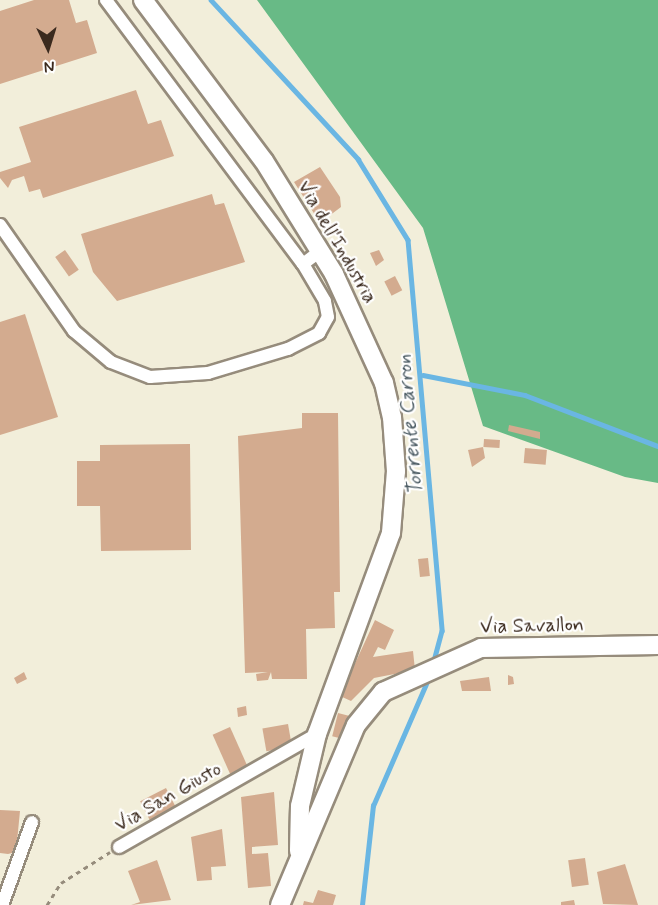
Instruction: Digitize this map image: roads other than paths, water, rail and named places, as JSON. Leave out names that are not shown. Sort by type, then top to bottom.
[{"type":"street","points":[[0,225],[74,331],[111,362],[150,377],[208,374],[288,349],[319,333],[328,317],[325,301],[303,264],[106,0]]},
{"type":"street","name":"Via dell'Industria","points":[[143,0],[264,161],[320,251],[384,383],[396,471],[391,533],[318,734],[300,806],[299,851]]},
{"type":"street","points":[[303,264],[320,251]]},
{"type":"street","name":"Via Savallon","points":[[299,851],[356,725],[383,692],[464,652],[658,645]]},
{"type":"street","name":"Via San Giusto","points":[[119,847],[318,734]]},
{"type":"street","points":[[2,905],[32,822]]},
{"type":"street","points":[[280,905],[299,851]]},
{"type":"waterway","name":"Torrente Carron","points":[[211,0],[358,159],[408,240],[442,631],[433,664]]},
{"type":"waterway","points":[[423,375],[525,395],[658,446]]},
{"type":"waterway","name":"Torrente Carron","points":[[362,905],[373,806],[429,677]]}]
